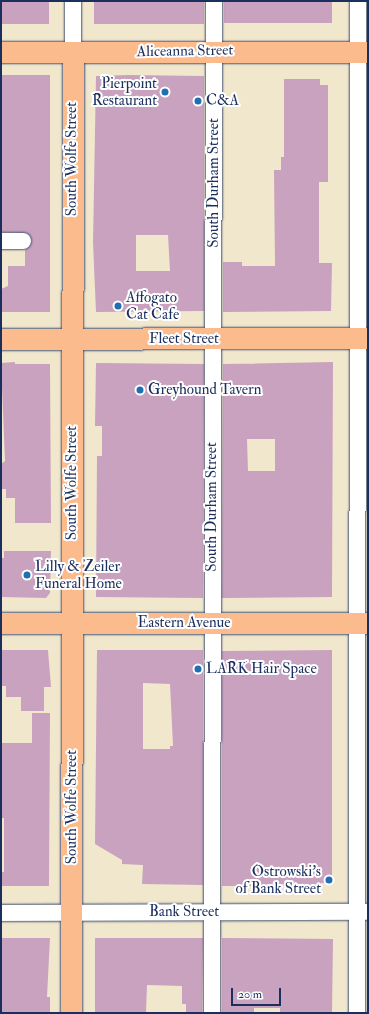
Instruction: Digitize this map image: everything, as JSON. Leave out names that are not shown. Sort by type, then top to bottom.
[{"type":"main road","name":"Aliceanna Street","points":[[1,52],[363,52]]},
{"type":"main road","name":"South Wolfe Street","points":[[71,1013],[73,52]]},
{"type":"main road","name":"Fleet Street","points":[[1,339],[362,338]]},
{"type":"main road","name":"Eastern Avenue","points":[[1,623],[363,623]]},
{"type":"street","name":"South Wolfe Street","points":[[73,1],[73,52]]},
{"type":"street","name":"South Durham Street","points":[[212,1013],[214,1]]},
{"type":"street","points":[[357,1013],[363,912],[363,52],[358,1]]},
{"type":"street","points":[[1,241],[23,241]]},
{"type":"street","name":"Bank Street","points":[[1,913],[363,912]]},
{"type":"building","points":[[1,1],[49,1],[49,24],[1,24]]},
{"type":"building","points":[[94,1],[204,1],[204,24],[94,24]]},
{"type":"building","points":[[224,1],[332,1],[332,23],[224,23]]},
{"type":"building","points":[[1,75],[50,75],[50,312],[1,312],[1,289],[8,286],[8,266],[25,266],[25,250],[32,241],[27,233],[1,232]]},
{"type":"building","points":[[96,76],[204,76],[204,311],[96,312],[93,243]],"holes":[[[136,235],[168,235],[170,271],[136,271]]]},
{"type":"building","points":[[284,79],[320,79],[320,85],[328,85],[328,182],[319,182],[319,263],[332,263],[331,311],[223,312],[223,262],[242,262],[242,266],[275,266],[274,170],[281,170],[281,157],[284,157]]},
{"type":"building","points":[[15,362],[15,364],[50,364],[51,523],[15,523],[15,498],[6,498],[6,489],[1,489],[1,464],[5,461],[1,363]]},
{"type":"building","points":[[333,362],[332,597],[222,598],[223,364]],"holes":[[[247,439],[275,439],[275,471],[248,471]]]},
{"type":"building","points":[[96,363],[204,364],[203,598],[96,597],[97,456],[102,456],[102,426],[95,426]]},
{"type":"building","name":"Lilly & Zeiler Funeral Home","points":[[4,551],[51,551],[50,593],[46,598],[1,597],[1,558],[4,558]]},
{"type":"building","points":[[1,650],[48,650],[51,687],[44,687],[44,711],[21,711],[21,697],[6,697],[6,686],[1,686]]},
{"type":"building","points":[[97,650],[203,650],[203,885],[142,884],[143,865],[122,864],[122,860],[95,844]],"holes":[[[143,683],[170,684],[173,746],[170,746],[170,749],[143,749]]]},
{"type":"building","points":[[332,650],[332,883],[321,883],[321,886],[222,886],[222,651]]},
{"type":"building","points":[[32,713],[50,713],[49,886],[1,886],[1,872],[4,872],[4,818],[1,818],[1,743],[32,743]]},
{"type":"building","points":[[1,938],[50,938],[47,997],[50,997],[50,1013],[1,1013]]},
{"type":"building","points":[[95,938],[203,938],[202,1013],[186,1013],[186,1004],[182,1004],[182,986],[147,985],[146,1013],[95,1013]]},
{"type":"building","points":[[222,938],[333,939],[332,1013],[280,1013],[280,1008],[254,1008],[254,1013],[222,1013]]},
{"type":"place","name":"Pierpoint Restaurant","points":[[165,92]]},
{"type":"place","name":"C&A","points":[[198,101]]},
{"type":"place","name":"Affogato Cat Cafe","points":[[118,306]]},
{"type":"place","name":"Greyhound Tavern","points":[[140,390]]},
{"type":"place","name":"Lilly & Zeiler Funeral Home","points":[[27,575]]},
{"type":"place","name":"LARK Hair Space","points":[[198,669]]},
{"type":"place","name":"Ostrowski's of Bank Street","points":[[329,880]]}]
